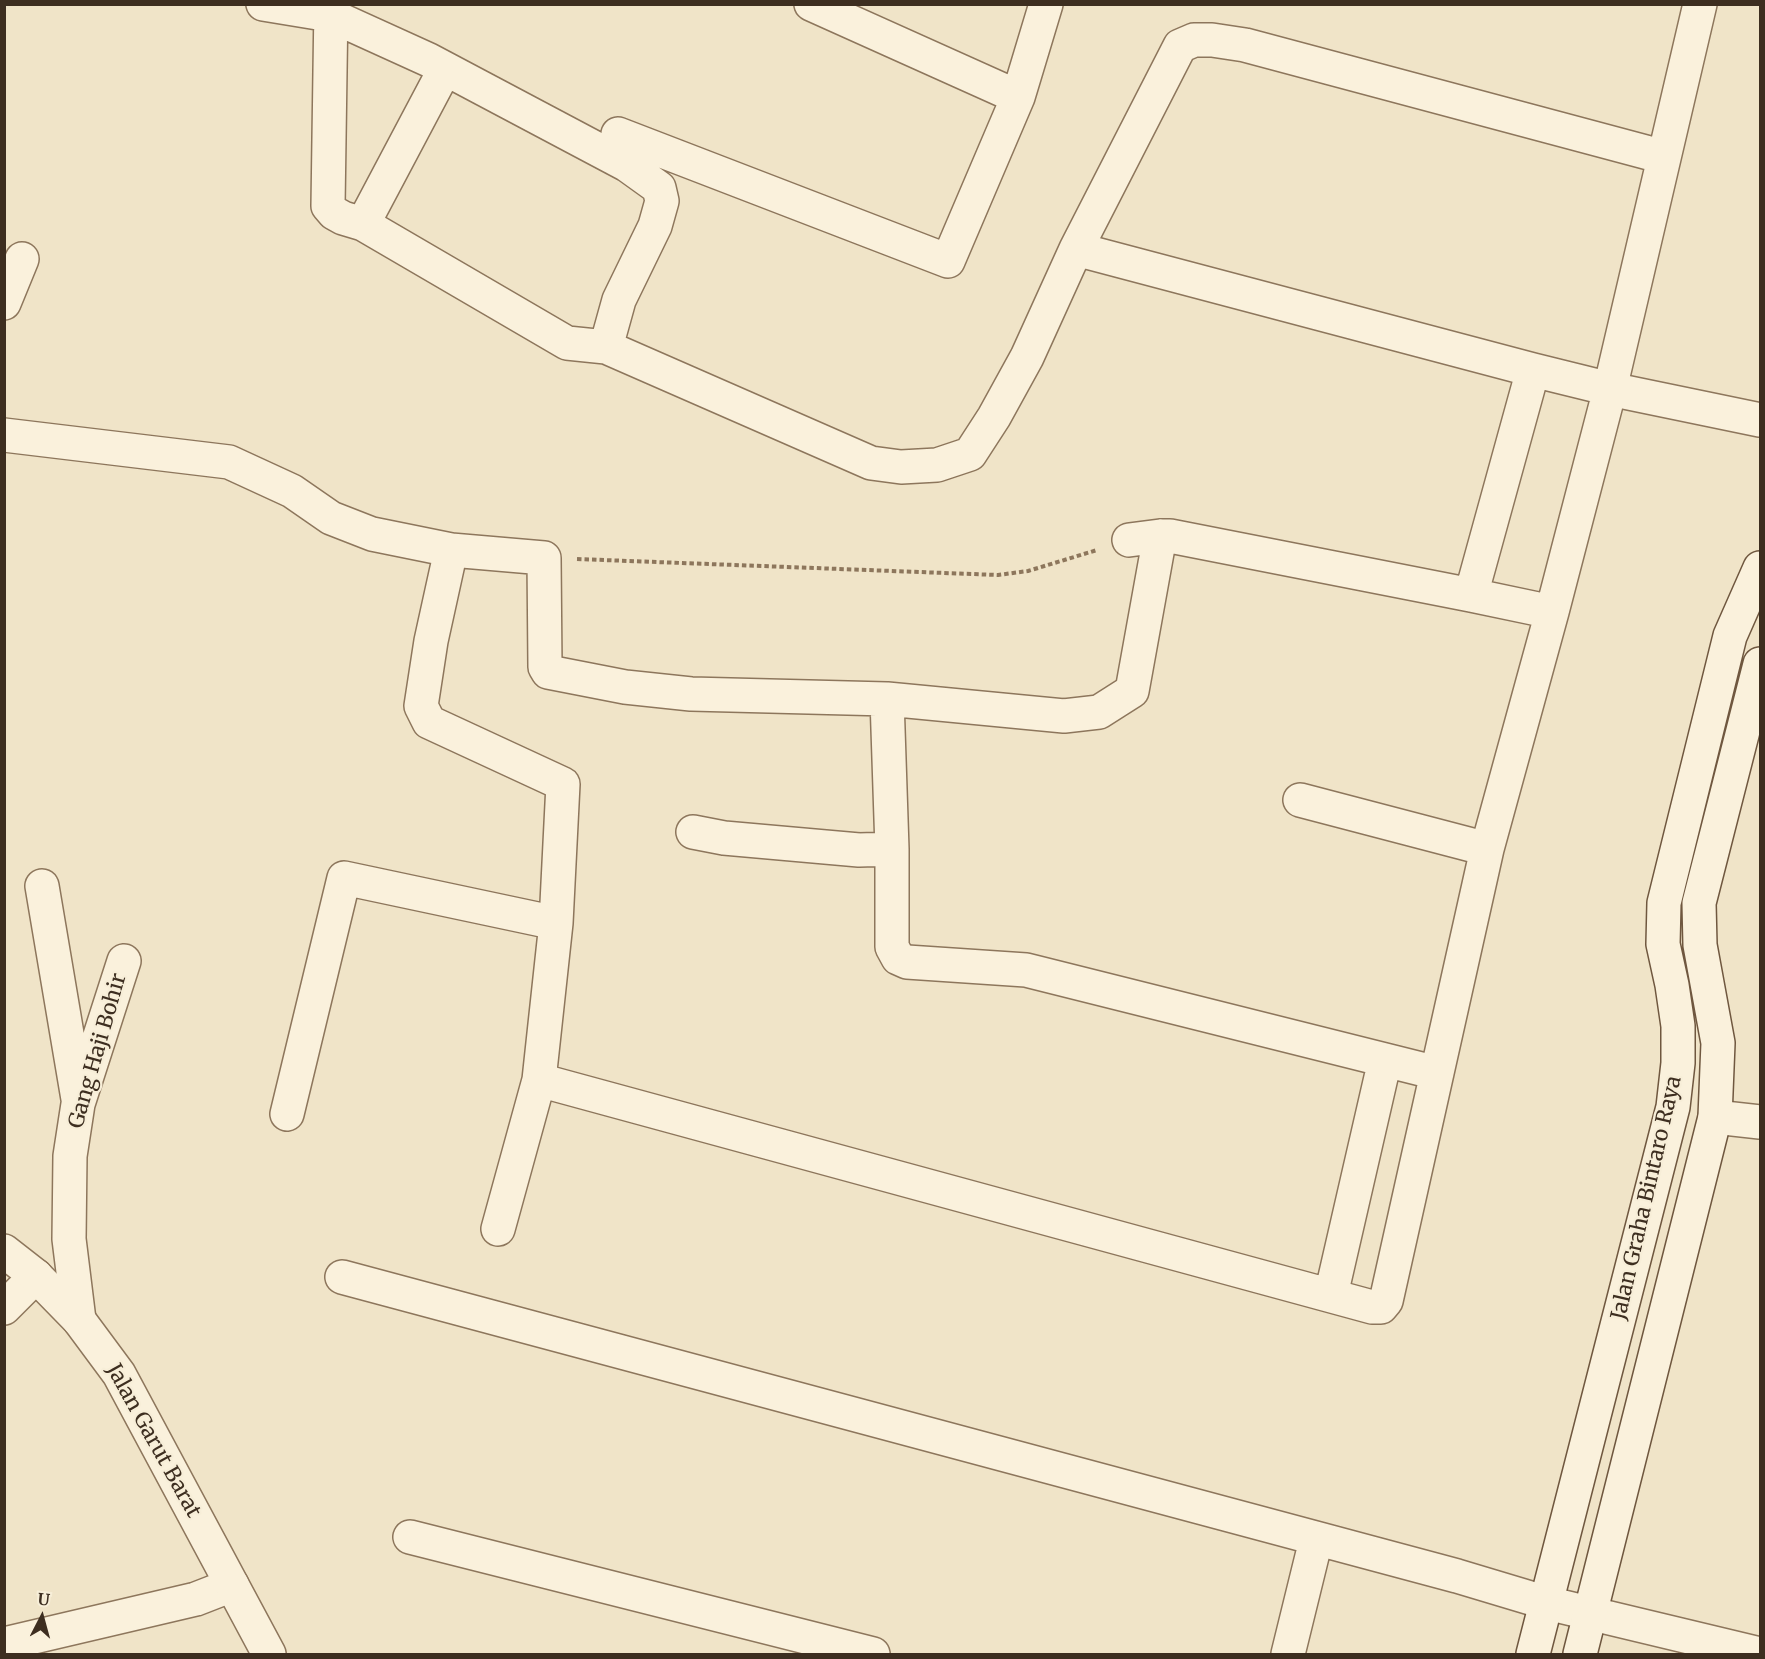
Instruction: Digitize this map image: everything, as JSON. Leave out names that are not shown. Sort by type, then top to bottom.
[{"type":"street","points":[[263,4],[330,10],[627,165],[659,188],[662,201],[656,226],[619,300],[606,348]]},
{"type":"street","points":[[811,4],[1018,97]]},
{"type":"street","points":[[618,134],[948,261],[1018,97],[1046,4]]},
{"type":"street","points":[[539,1080],[1372,1307],[1381,1307],[1386,1301],[1487,849],[1610,389],[1700,4]]},
{"type":"street","points":[[330,10],[328,206],[334,213],[363,224],[567,343],[606,348],[872,463],[901,467],[937,465],[970,454],[994,417],[1027,357],[1076,249],[1180,46],[1194,40],[1245,45],[1664,157]]},
{"type":"street","points":[[363,224],[445,69]]},
{"type":"street","points":[[1076,249],[1533,370],[1610,389],[1761,420]]},
{"type":"street","points":[[1471,595],[1533,370]]},
{"type":"street","points":[[4,435],[229,462],[292,491],[331,518],[372,534],[452,550],[544,558],[545,667],[548,672],[625,687],[691,694],[886,699],[1064,716],[1099,712],[1132,691],[1144,538],[1170,536],[1552,612]]},
{"type":"street","points":[[452,550],[431,641],[421,706],[429,722],[563,784],[556,923],[539,1080],[498,1229]]},
{"type":"street","name":"Jalan Graha Bintaro Raya","points":[[1533,1654],[1673,1107],[1678,1063],[1678,1026],[1663,944],[1664,903],[1730,636],[1761,568]]},
{"type":"street","name":"Jalan Graha Bintaro Raya","points":[[1580,1654],[1715,1117],[1718,1043],[1700,945],[1699,903],[1761,664]]},
{"type":"street","points":[[886,699],[892,849],[892,947],[895,955],[902,960],[1026,970],[1437,1073]]},
{"type":"street","points":[[1300,800],[1487,849]]},
{"type":"street","points":[[693,832],[724,838],[859,850],[892,849]]},
{"type":"street","points":[[287,1114],[344,878],[556,923]]},
{"type":"street","points":[[42,886],[78,1104]]},
{"type":"street","name":"Gang Haji Bohir","points":[[79,1320],[69,1239],[70,1156],[78,1104],[124,961]]},
{"type":"street","points":[[1331,1295],[1385,1060]]},
{"type":"street","points":[[1715,1117],[1761,1122]]},
{"type":"street","name":"Jalan Garut Barat","points":[[4,1251],[36,1276],[79,1320],[119,1374],[269,1654]]},
{"type":"street","points":[[4,1308],[36,1276]]},
{"type":"street","points":[[342,1277],[1457,1576],[1547,1603],[1761,1653]]},
{"type":"street","points":[[410,1537],[815,1648],[873,1654]]},
{"type":"street","points":[[1288,1654],[1316,1540]]},
{"type":"street","points":[[4,1644],[196,1599],[232,1585]]},
{"type":"path","points":[[544,558],[998,575],[1028,571],[1144,538]]}]
